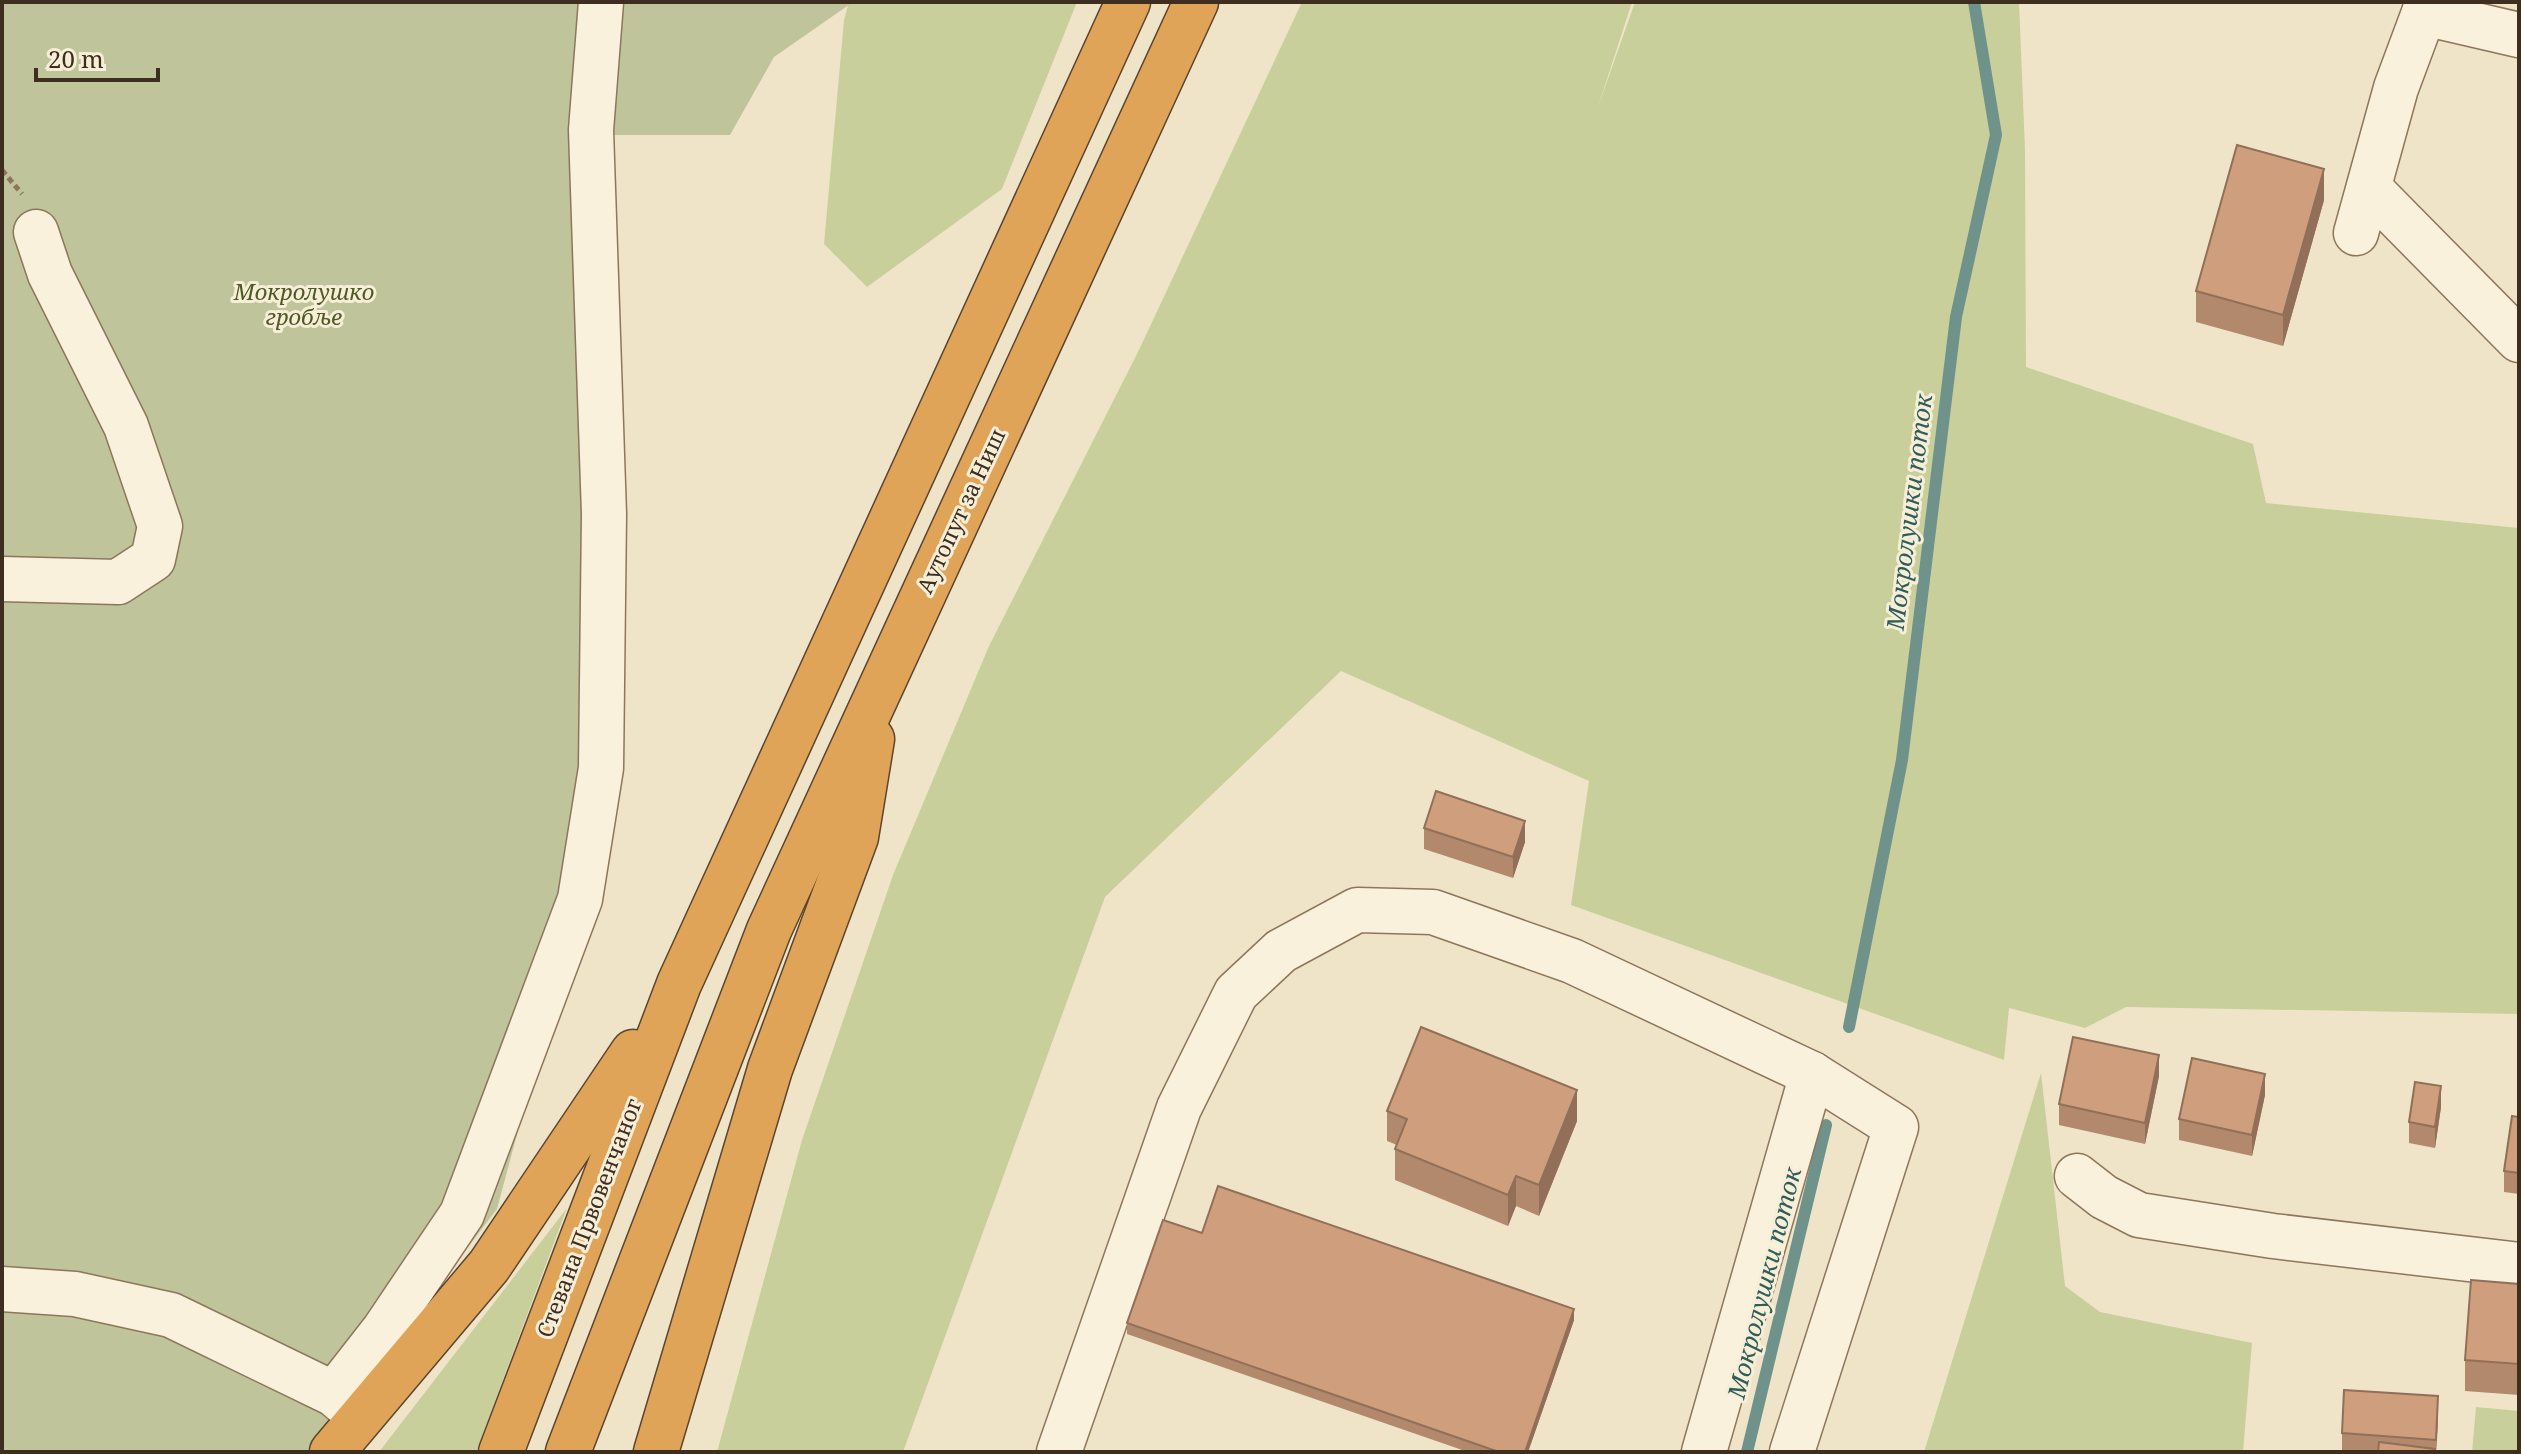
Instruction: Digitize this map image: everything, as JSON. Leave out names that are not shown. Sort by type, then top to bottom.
[{"type":"highway","points":[[332,1452],[348,1407],[489,1266],[679,984],[1128,2]]},
{"type":"highway","name":"Аутопут за Ниш","points":[[568,1452],[769,930],[882,678],[1196,2]]},
{"type":"highway","points":[[656,1452],[770,1069],[856,837],[882,678]]},
{"type":"highway","name":"Стевана Првовенчаног","points":[[501,1452],[679,984]]},
{"type":"street","points":[[2,1289],[75,1294],[171,1315],[348,1407],[384,1330],[462,1214],[580,899],[601,768],[604,514],[591,130],[601,2]]},
{"type":"street","points":[[2356,233],[2396,88],[2426,7],[2519,35]]},
{"type":"street","points":[[2369,188],[2519,340]]},
{"type":"street","points":[[2,579],[118,582],[153,559],[160,526],[126,426],[50,274],[36,232]]},
{"type":"street","points":[[1059,1452],[1179,1108],[1236,993],[1281,951],[1357,910],[1433,912],[1572,961],[1812,1074],[1896,1127],[1792,1452]]},
{"type":"street","points":[[1704,1452],[1812,1074]]},
{"type":"street","points":[[2077,1176],[2104,1197],[2139,1215],[2273,1236],[2519,1265]]},
{"type":"green space","name":"Мокролушко гробље","points":[[2,2],[853,2],[774,57],[730,135],[608,135],[580,899],[497,1209],[312,1452],[2,1452]]},
{"type":"green space","points":[[849,2],[1077,2],[1002,189],[867,287],[824,244],[844,20]]},
{"type":"green space","points":[[1302,2],[1632,2],[1598,107],[1635,2],[2019,2],[2025,149],[2026,367],[2253,444],[2266,503],[2519,528],[2519,1014],[2126,1007],[2085,1028],[2009,1008],[2004,1060],[1571,905],[1589,781],[1341,671],[1105,897],[903,1452],[717,1452],[802,1140],[893,875],[989,646],[1138,352]]},
{"type":"green space","points":[[2041,1073],[2065,1286],[2100,1312],[2252,1343],[2243,1452],[1924,1452]]},
{"type":"green space","points":[[567,1208],[476,1452],[379,1452]]},
{"type":"green space","points":[[2476,1407],[2519,1411],[2519,1452],[2472,1452]]},
{"type":"building","points":[[2237,145],[2324,169],[2283,315],[2196,291]]},
{"type":"building","points":[[1436,791],[1525,821],[1513,857],[1424,828]]},
{"type":"building","points":[[1421,1027],[1577,1090],[1539,1185],[1516,1176],[1508,1195],[1395,1149],[1407,1119],[1387,1111]]},
{"type":"building","points":[[2073,1037],[2159,1055],[2145,1123],[2059,1104]]},
{"type":"building","points":[[2192,1058],[2265,1074],[2252,1135],[2179,1119]]},
{"type":"building","points":[[2415,1082],[2441,1086],[2435,1127],[2409,1122]]},
{"type":"building","points":[[2512,1116],[2519,1117],[2519,1173],[2504,1171]]},
{"type":"building","points":[[1218,1186],[1574,1309],[1525,1452],[1499,1452],[1127,1323],[1163,1220],[1202,1233]]},
{"type":"building","points":[[2471,1280],[2519,1284],[2519,1364],[2465,1360]]},
{"type":"building","points":[[2344,1390],[2438,1396],[2436,1440],[2342,1433]]},
{"type":"building","points":[[2379,1442],[2435,1449],[2435,1452],[2378,1452]]},
{"type":"waterway","name":"Мокролушки поток","points":[[1849,1027],[1902,760],[1956,317],[1996,135],[1974,2]]},
{"type":"waterway","name":"Мокролушки поток","points":[[1747,1452],[1826,1125]]}]
